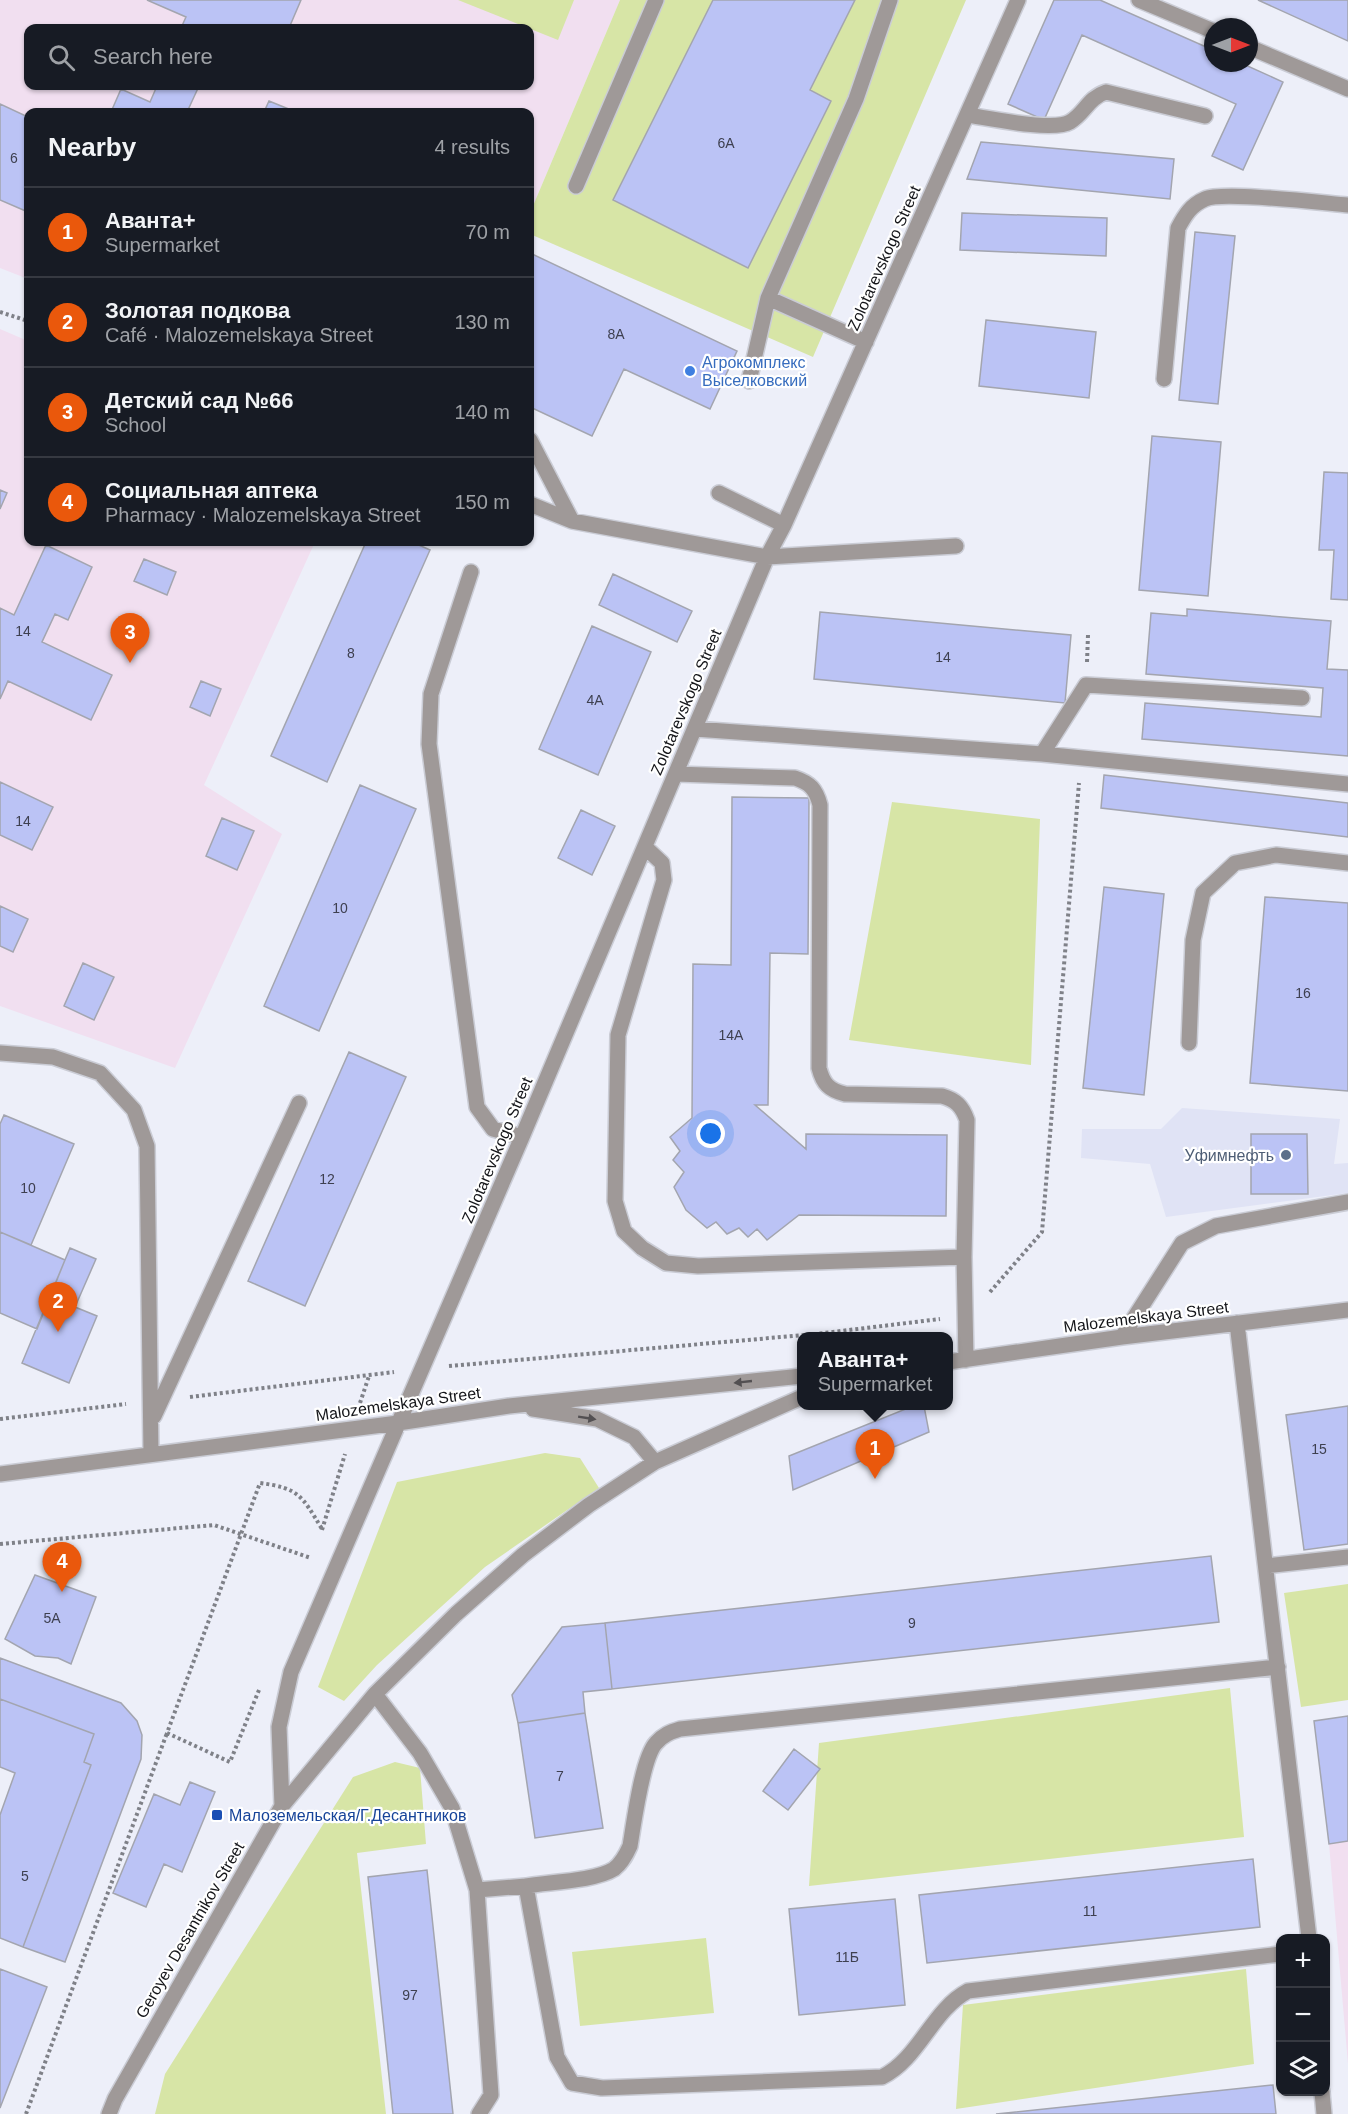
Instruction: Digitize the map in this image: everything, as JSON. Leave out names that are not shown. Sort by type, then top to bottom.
[{"type":"street","points":[[576,186],[656,0]]},
{"type":"street","points":[[749,381],[768,298],[856,99],[890,0]]},
{"type":"street","name":"Zolotarevskogo Street","points":[[398,1423],[522,1137],[767,557],[784,525],[1018,0]]},
{"type":"street","points":[[1139,0],[1204,27]]},
{"type":"street","points":[[1258,51],[1348,88]]},
{"type":"street","points":[[967,115],[1062,125],[1070,122],[1096,95],[1106,92],[1205,116]]},
{"type":"street","points":[[1164,379],[1178,228],[1188,209],[1207,198],[1229,197],[1348,205]]},
{"type":"street","points":[[768,298],[866,342]]},
{"type":"street","points":[[534,448],[572,520]]},
{"type":"street","points":[[718,493],[784,525]]},
{"type":"street","points":[[534,506],[572,520],[767,557],[956,546]]},
{"type":"street","points":[[471,572],[431,694],[429,744],[477,1107],[493,1129],[522,1137]]},
{"type":"street","points":[[1042,754],[1086,685],[1302,698]]},
{"type":"street","points":[[695,729],[1081,757],[1348,784]]},
{"type":"street","points":[[676,774],[795,778],[807,783],[817,792],[820,805],[819,1068],[822,1081],[831,1091],[845,1094],[942,1096],[953,1100],[963,1108],[967,1120],[964,1257],[966,1360]]},
{"type":"street","points":[[645,847],[662,863],[664,880],[618,1035],[615,1201],[624,1232],[642,1248],[666,1263],[698,1266],[964,1257]]},
{"type":"street","points":[[1189,1043],[1193,940],[1203,893],[1235,862],[1276,855],[1348,863]]},
{"type":"street","points":[[0,1053],[53,1057],[100,1073],[134,1110],[147,1146],[156,1401]]},
{"type":"street","points":[[151,1454],[151,1422],[156,1401],[299,1103]]},
{"type":"street","points":[[1122,1337],[1182,1243],[1216,1226],[1348,1202]]},
{"type":"street","name":"Malozemelskaya Street","points":[[953,1361],[1122,1337],[1348,1310]]},
{"type":"street","points":[[1237,1323],[1309,1934]]},
{"type":"street","name":"Malozemelskaya Street","points":[[0,1474],[398,1423],[509,1406],[797,1376]]},
{"type":"street","name":"Geroyev Desantnikov Street","points":[[109,2114],[115,2099],[282,1806],[375,1694],[456,1614],[523,1555],[589,1505],[655,1462],[797,1399]]},
{"type":"street","points":[[509,1406],[597,1419],[634,1437],[655,1462]]},
{"type":"street","points":[[282,1806],[279,1727],[291,1672],[398,1423]]},
{"type":"street","points":[[1266,1566],[1348,1557]]},
{"type":"street","points":[[477,1890],[526,1886],[599,1875],[613,1869],[624,1859],[630,1846],[648,1758],[654,1744],[665,1734],[680,1729],[1278,1667]]},
{"type":"street","points":[[375,1694],[420,1753],[452,1808],[477,1890],[491,2095],[479,2114]]},
{"type":"street","points":[[526,1886],[557,2057],[572,2083],[602,2088],[882,2078],[899,2066],[953,2002],[968,1991],[1276,1955]]},
{"type":"street","points":[[1322,2096],[1324,2114]]},
{"type":"path","points":[[0,312],[24,320]]},
{"type":"path","points":[[1086,685],[1088,635]]},
{"type":"path","points":[[827,1332],[970,1316],[1042,1232],[1081,757]]},
{"type":"path","points":[[0,1419],[422,1368],[797,1335]]},
{"type":"path","points":[[26,2114],[260,1483],[288,1487],[306,1502],[322,1529],[318,1539]]},
{"type":"path","points":[[0,1544],[214,1524],[311,1558]]},
{"type":"path","points":[[306,1569],[315,1548]]},
{"type":"path","points":[[167,1733],[230,1762],[260,1687]]},
{"type":"shaded area","points":[[0,0],[620,0],[534,204],[534,108],[24,108],[24,277],[0,268]]},
{"type":"shaded area","points":[[0,329],[24,339],[24,546],[313,546],[204,785],[282,834],[175,1068],[0,1006]]},
{"type":"shaded area","points":[[1182,1108],[1340,1119],[1334,1164],[1348,1163],[1348,1193],[1166,1217],[1150,1164],[1081,1158],[1082,1129],[1161,1129]]},
{"type":"shaded area","points":[[1348,1841],[1348,2064],[1329,1844]]},
{"type":"green space","points":[[458,0],[574,0],[558,40],[534,30],[534,24],[518,24]]},
{"type":"green space","points":[[620,0],[966,0],[813,357],[534,236],[534,204]]},
{"type":"green space","points":[[892,802],[1040,819],[1031,1065],[849,1040]]},
{"type":"green space","points":[[545,1453],[580,1458],[599,1488],[485,1567],[377,1665],[344,1701],[318,1687],[397,1482]]},
{"type":"green space","points":[[1348,1584],[1348,1700],[1301,1707],[1284,1593]]},
{"type":"green space","points":[[1230,1688],[1244,1837],[809,1886],[819,1743]]},
{"type":"green space","points":[[395,1762],[420,1768],[426,1844],[357,1853],[386,2114],[155,2114],[165,2074],[353,1777]]},
{"type":"green space","points":[[706,1938],[714,2013],[580,2026],[572,1952]]},
{"type":"green space","points":[[1246,1969],[1254,2064],[956,2109],[963,2005]]},
{"type":"building","points":[[147,0],[301,0],[291,24],[183,24],[186,17]]},
{"type":"building","points":[[713,0],[855,0],[810,90],[831,101],[748,268],[613,200]]},
{"type":"building","points":[[1054,0],[1100,0],[1204,46],[1204,72],[1258,71],[1283,82],[1243,170],[1212,156],[1236,104],[1082,35],[1044,120],[1008,104]]},
{"type":"building","points":[[1258,0],[1348,0],[1348,41]]},
{"type":"building","points":[[121,90],[150,102],[155,90],[197,90],[189,108],[113,108]]},
{"type":"building","points":[[269,101],[286,108],[266,108]]},
{"type":"building","points":[[0,104],[24,115],[24,210],[0,200]]},
{"type":"building","points":[[981,142],[1174,159],[1170,199],[967,179]]},
{"type":"building","points":[[962,213],[1107,218],[1106,256],[960,250]]},
{"type":"building","points":[[1195,232],[1235,236],[1218,404],[1179,400]]},
{"type":"building","points":[[534,255],[737,351],[710,409],[624,369],[592,436],[534,409]]},
{"type":"building","points":[[986,320],[1096,332],[1089,398],[979,386]]},
{"type":"building","points":[[1152,436],[1221,442],[1208,596],[1139,590]]},
{"type":"building","points":[[1324,472],[1348,473],[1348,600],[1331,599],[1334,550],[1319,550]]},
{"type":"building","points":[[0,490],[7,493],[0,509]]},
{"type":"building","points":[[46,546],[92,567],[68,620],[55,614],[42,642],[112,675],[91,720],[8,681],[0,699],[0,608],[14,615]]},
{"type":"building","points":[[364,546],[421,546],[430,550],[327,782],[271,756]]},
{"type":"building","points":[[144,559],[176,572],[167,595],[134,581]]},
{"type":"building","points":[[613,574],[692,611],[677,642],[599,605]]},
{"type":"building","points":[[1187,609],[1331,621],[1327,669],[1348,670],[1348,756],[1142,739],[1145,703],[1321,717],[1323,688],[1146,674],[1151,613],[1187,616]]},
{"type":"building","points":[[820,612],[1071,635],[1065,703],[814,679]]},
{"type":"building","points":[[592,626],[651,652],[598,775],[539,749]]},
{"type":"building","points":[[201,681],[221,689],[210,716],[190,707]]},
{"type":"building","points":[[1104,775],[1348,803],[1348,837],[1101,808]]},
{"type":"building","points":[[0,782],[53,807],[32,850],[0,835]]},
{"type":"building","points":[[360,785],[416,809],[319,1031],[264,1006]]},
{"type":"building","points":[[732,797],[809,798],[808,954],[770,953],[768,1105],[755,1105],[806,1149],[806,1134],[947,1135],[946,1216],[799,1215],[767,1240],[757,1229],[748,1237],[739,1228],[727,1234],[716,1222],[707,1228],[686,1210],[674,1187],[684,1172],[673,1160],[680,1151],[670,1137],[692,1118],[693,964],[731,965]]},
{"type":"building","points":[[581,810],[615,826],[592,875],[558,858]]},
{"type":"building","points":[[222,818],[254,831],[237,870],[206,856]]},
{"type":"building","points":[[1104,887],[1164,894],[1144,1095],[1083,1088]]},
{"type":"building","points":[[1265,897],[1348,903],[1348,1091],[1250,1083]]},
{"type":"building","points":[[0,906],[28,919],[13,952],[0,946]]},
{"type":"building","points":[[83,963],[114,977],[94,1020],[64,1006]]},
{"type":"building","points":[[349,1052],[406,1077],[305,1306],[248,1281]]},
{"type":"building","points":[[4,1115],[74,1144],[31,1245],[0,1232],[0,1124]]},
{"type":"building","points":[[1251,1134],[1307,1134],[1308,1194],[1251,1194]]},
{"type":"building","points":[[0,1232],[65,1260],[37,1329],[0,1313]]},
{"type":"building","points":[[70,1248],[96,1259],[75,1307],[97,1316],[69,1383],[22,1363]]},
{"type":"building","points":[[1348,1406],[1348,1544],[1304,1550],[1286,1415]]},
{"type":"building","points":[[903,1410],[925,1410],[929,1432],[793,1490],[789,1456]]},
{"type":"building","points":[[1211,1556],[1219,1622],[612,1689],[605,1623]]},
{"type":"building","points":[[35,1575],[96,1597],[71,1664],[58,1658],[35,1656],[5,1639]]},
{"type":"building","points":[[605,1623],[612,1689],[583,1692],[585,1713],[518,1723],[512,1695],[562,1627]]},
{"type":"building","points":[[0,1658],[121,1703],[137,1721],[142,1735],[141,1759],[65,1962],[23,1947],[91,1765],[84,1762],[94,1734],[0,1699]]},
{"type":"building","points":[[0,1699],[94,1734],[84,1762],[91,1765],[23,1947],[0,1938],[0,1815],[15,1773],[0,1767]]},
{"type":"building","points":[[585,1713],[603,1828],[535,1838],[518,1723]]},
{"type":"building","points":[[1348,1716],[1348,1841],[1329,1844],[1314,1721]]},
{"type":"building","points":[[794,1749],[820,1769],[788,1810],[763,1791]]},
{"type":"building","points":[[190,1782],[215,1792],[182,1872],[164,1864],[146,1907],[113,1893],[154,1794],[180,1805]]},
{"type":"building","points":[[1253,1859],[1260,1927],[927,1963],[919,1895]]},
{"type":"building","points":[[427,1870],[453,2114],[393,2114],[368,1877]]},
{"type":"building","points":[[895,1899],[905,2005],[799,2015],[789,1909]]},
{"type":"building","points":[[0,1969],[47,1987],[0,2108]]},
{"type":"building","points":[[1273,2085],[1276,2114],[996,2114]]},
{"type":"place","name":"Агрокомплекс Выселковский","points":[[690,371]]},
{"type":"place","name":"Детский сад №66","points":[[130,663]]},
{"type":"place","name":"Уфимнефть","points":[[1286,1155]]},
{"type":"place","name":"Золотая подкова","points":[[58,1332]]},
{"type":"place","name":"Аванта+","points":[[875,1479]]},
{"type":"place","name":"Социальная аптека","points":[[62,1592]]},
{"type":"place","name":"Малоземельская/Г.Десантников","points":[[217,1815]]}]
